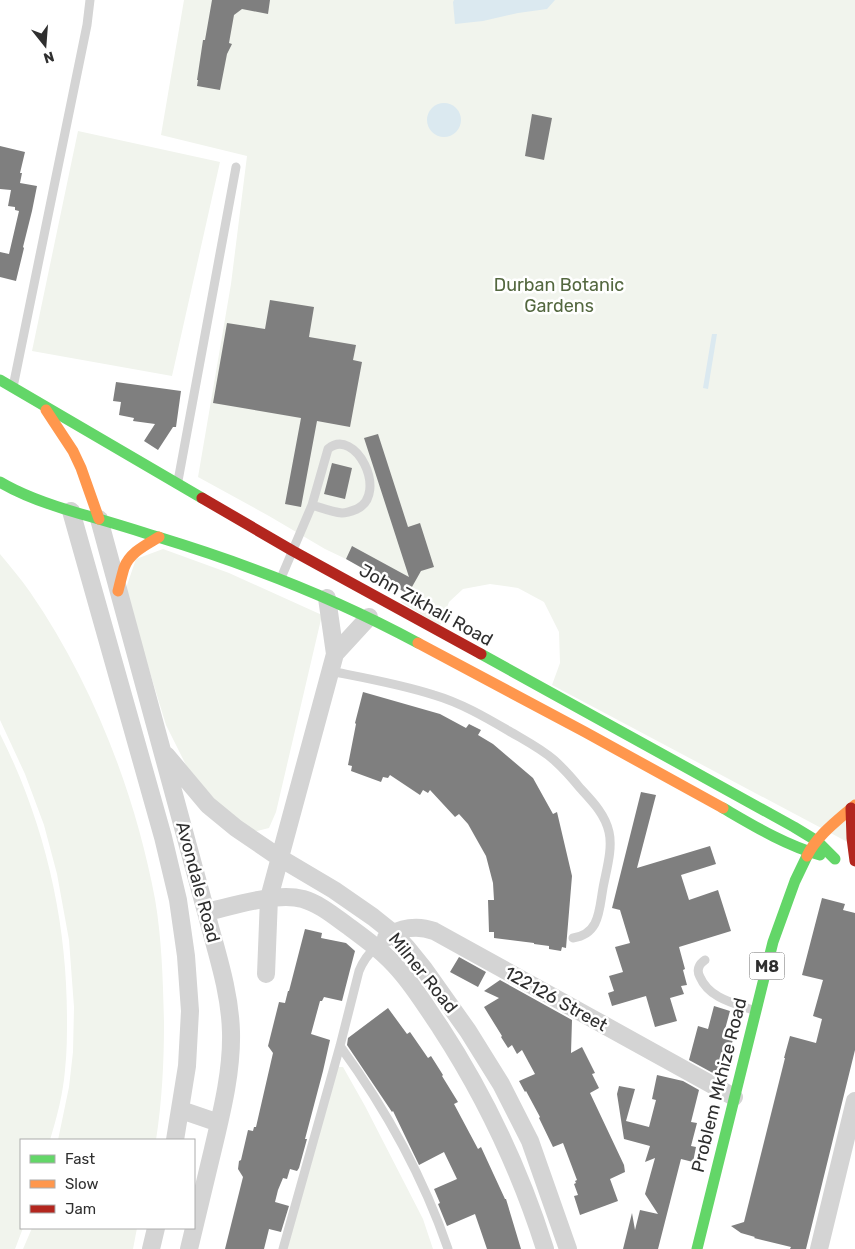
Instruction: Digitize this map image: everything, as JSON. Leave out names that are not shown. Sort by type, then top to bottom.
[{"type":"main road","name":"John Zikhali Road","points":[[0,380],[293,551],[817,841],[835,859]]},
{"type":"main road","points":[[42,404],[73,451],[99,519]]},
{"type":"main road","points":[[76,484],[81,468]]},
{"type":"main road","name":"John Zikhali Road","points":[[0,482],[15,491],[65,505],[99,519],[159,537],[280,579],[369,617],[576,727],[784,842],[809,852],[835,859],[855,870]]},
{"type":"main road","points":[[118,591],[126,564],[131,556],[159,537]]},
{"type":"main road","points":[[853,806],[852,838],[855,861]]},
{"type":"main road","name":"Problem Mkhize Road","points":[[697,1249],[772,942],[795,881],[809,852],[829,828],[853,806]]},
{"type":"street","name":"Avondale Road","points":[[65,505],[163,837],[178,900],[186,956],[190,1011],[187,1066],[175,1139]]},
{"type":"street","name":"Avondale Road","points":[[99,519],[222,972],[227,1000],[231,1032],[225,1100],[195,1224]]},
{"type":"street","points":[[266,974],[269,898],[332,662],[327,598]]},
{"type":"street","points":[[332,662],[369,617]]},
{"type":"street","name":"Milner Road","points":[[163,751],[208,805],[236,828],[373,917],[393,933],[407,948],[468,1031],[501,1084],[530,1142],[568,1249]]},
{"type":"street","name":"Milner Road","points":[[206,912],[269,898],[296,898],[323,908],[376,946],[400,970],[422,1000],[454,1048],[481,1095],[509,1152],[533,1210],[545,1249]]},
{"type":"street","name":"122126 Street","points":[[376,946],[393,933],[424,927],[434,931],[734,1097]]},
{"type":"street","points":[[481,1095],[501,1084]]},
{"type":"street","points":[[819,1249],[855,1101]]},
{"type":"street","points":[[181,1110],[219,1123]]},
{"type":"street","points":[[509,1152],[530,1142]]},
{"type":"street","points":[[151,1249],[156,1229]]},
{"type":"street","name":"Avondale Road","points":[[189,1249],[194,1229]]},
{"type":"lane","points":[[13,388],[91,25],[90,0]]},
{"type":"lane","points":[[178,484],[236,168]]},
{"type":"lane","points":[[280,579],[312,505],[328,449],[337,444],[351,448],[366,465],[370,483],[366,502],[352,512],[343,513],[312,505]]},
{"type":"lane","points":[[332,662],[435,695],[466,708],[533,745],[554,760],[594,804],[604,817],[610,833],[610,849],[598,917],[593,929],[587,934],[573,938]]},
{"type":"lane","points":[[282,1249],[340,1046],[359,971],[363,962],[376,946]]},
{"type":"lane","points":[[705,960],[700,963],[698,973],[700,979],[712,994],[755,1011]]},
{"type":"lane","points":[[340,1046],[385,1114],[408,1155],[428,1197],[448,1249]]},
{"type":"green space","name":"Durban Botanic Gardens","points":[[184,0],[855,0],[855,846],[552,685],[560,663],[559,632],[544,602],[518,588],[490,584],[463,589],[449,602],[440,626],[401,602],[408,593],[325,549],[198,477],[231,284],[247,156],[161,135]]},
{"type":"green space","points":[[78,131],[220,162],[172,376],[32,351]]},
{"type":"green space","points":[[163,549],[229,573],[322,615],[276,812],[269,828],[253,832],[230,816],[189,771],[166,725],[125,591],[136,559]]},
{"type":"green space","points":[[0,554],[30,592],[73,663],[92,700],[123,779],[136,819],[155,899],[162,961],[164,1052],[156,1139],[58,1139],[69,1087],[73,1052],[74,1007],[69,940],[57,874],[44,825],[25,774],[0,720]]},
{"type":"green space","points":[[0,734],[16,767],[29,801],[50,871],[63,944],[66,980],[67,1050],[64,1079],[50,1139],[20,1139],[20,1229],[23,1229],[15,1249],[0,1249]]},
{"type":"green space","points":[[332,1067],[343,1067],[365,1106],[423,1219],[433,1249],[280,1249]]},
{"type":"green space","points":[[32,1229],[137,1229],[133,1249],[23,1249]]},
{"type":"shaded area","points":[[454,0],[555,0],[547,9],[483,21],[455,24]]},
{"type":"shaded area","points":[[444,103],[456,108],[461,120],[456,132],[444,137],[432,132],[427,120],[432,108]]},
{"type":"shaded area","points":[[712,334],[717,334],[708,389],[703,388]]},
{"type":"building","points":[[212,0],[270,0],[268,14],[242,9],[234,15],[229,43],[232,44],[227,54],[220,90],[197,86],[203,40],[205,40]]},
{"type":"building","points":[[532,114],[552,118],[544,160],[525,156]]},
{"type":"building","points":[[0,146],[25,152],[20,173],[22,173],[20,183],[37,186],[16,281],[0,277],[0,252],[9,254],[19,211],[15,210],[15,207],[8,206],[11,190],[0,189]]},
{"type":"building","points":[[270,300],[314,307],[309,337],[356,345],[353,360],[362,362],[350,427],[317,421],[301,507],[285,504],[301,418],[213,403],[227,323],[265,329]]},
{"type":"building","points":[[116,382],[181,391],[176,427],[173,427],[158,450],[144,441],[155,424],[133,421],[134,418],[119,415],[121,402],[113,401]]},
{"type":"building","points":[[378,434],[408,527],[420,523],[434,567],[421,571],[408,594],[346,559],[352,546],[409,577],[364,438]]},
{"type":"building","points":[[332,463],[352,468],[345,499],[324,494]]},
{"type":"building","points":[[363,692],[440,714],[466,728],[469,724],[481,730],[478,735],[493,744],[533,778],[553,814],[557,812],[572,876],[566,948],[562,947],[561,951],[534,943],[494,938],[494,932],[489,932],[488,900],[494,900],[493,883],[486,856],[468,824],[459,814],[455,817],[430,790],[428,793],[423,790],[420,795],[390,775],[388,778],[383,777],[381,782],[351,771],[352,766],[348,765],[355,723]]},
{"type":"building","points":[[641,792],[656,795],[637,868],[710,846],[716,864],[681,875],[689,900],[718,890],[731,931],[679,947],[687,985],[681,986],[684,994],[670,998],[677,1021],[655,1027],[646,996],[612,1006],[608,993],[614,991],[609,976],[623,972],[615,947],[630,943],[620,910],[612,908]]},
{"type":"building","points":[[822,898],[845,904],[843,910],[855,913],[855,1050],[806,1249],[790,1249],[791,1247],[741,1233],[731,1226],[744,1222],[790,1036],[816,1043],[822,1019],[813,1016],[823,980],[802,975]]},
{"type":"building","points":[[305,929],[322,933],[321,938],[346,943],[355,951],[342,1001],[324,997],[320,1001],[311,1034],[330,1040],[299,1168],[297,1171],[290,1169],[287,1179],[283,1178],[278,1190],[275,1202],[289,1206],[281,1232],[269,1229],[264,1249],[225,1249],[243,1177],[238,1169],[239,1161],[241,1160],[248,1130],[253,1131],[254,1127],[256,1127],[273,1053],[268,1046],[279,1002],[285,1003],[289,991]]},
{"type":"building","points":[[459,957],[486,972],[478,987],[450,972]]},
{"type":"building","points":[[500,980],[572,1020],[571,1053],[582,1047],[595,1073],[592,1074],[599,1088],[590,1093],[624,1165],[625,1172],[610,1179],[618,1201],[580,1215],[574,1196],[578,1195],[574,1184],[577,1180],[563,1143],[553,1147],[540,1117],[519,1081],[535,1074],[522,1050],[517,1054],[512,1045],[508,1048],[484,1007],[499,998],[484,991]]},
{"type":"building","points":[[714,1006],[730,1011],[724,1033],[734,1036],[722,1078],[689,1060],[698,1026],[708,1029]]},
{"type":"building","points":[[388,1008],[407,1034],[410,1032],[428,1058],[431,1056],[458,1102],[454,1104],[478,1149],[481,1147],[506,1199],[521,1249],[487,1249],[475,1214],[447,1226],[434,1189],[457,1179],[444,1152],[419,1165],[393,1111],[347,1045],[348,1038]]},
{"type":"building","points":[[657,1075],[683,1081],[699,1090],[691,1122],[697,1123],[691,1146],[696,1147],[693,1162],[681,1159],[658,1249],[623,1249],[632,1213],[635,1230],[640,1210],[658,1214],[645,1194],[655,1158],[645,1162],[650,1146],[624,1139],[617,1094],[619,1086],[635,1089],[626,1121],[649,1127],[656,1100],[652,1099]]},
{"type":"traffic: fast","points":[[0,380],[202,498]]},
{"type":"traffic: fast","points":[[0,482],[29,497],[191,547],[290,583],[355,611],[418,643]]},
{"type":"traffic: fast","points":[[481,654],[794,827],[817,841],[835,859]]},
{"type":"traffic: fast","points":[[723,808],[782,840],[820,855]]},
{"type":"traffic: fast","points":[[697,1249],[773,942],[795,881],[807,856]]},
{"type":"traffic: slow","points":[[46,410],[73,451],[99,519]]},
{"type":"traffic: slow","points":[[118,591],[124,568],[130,558],[159,537]]},
{"type":"traffic: slow","points":[[418,643],[723,808]]},
{"type":"traffic: slow","points":[[807,856],[816,841],[855,805]]},
{"type":"traffic: jam","points":[[202,498],[293,551],[481,654]]},
{"type":"traffic: jam","points":[[851,808],[855,861]]}]
